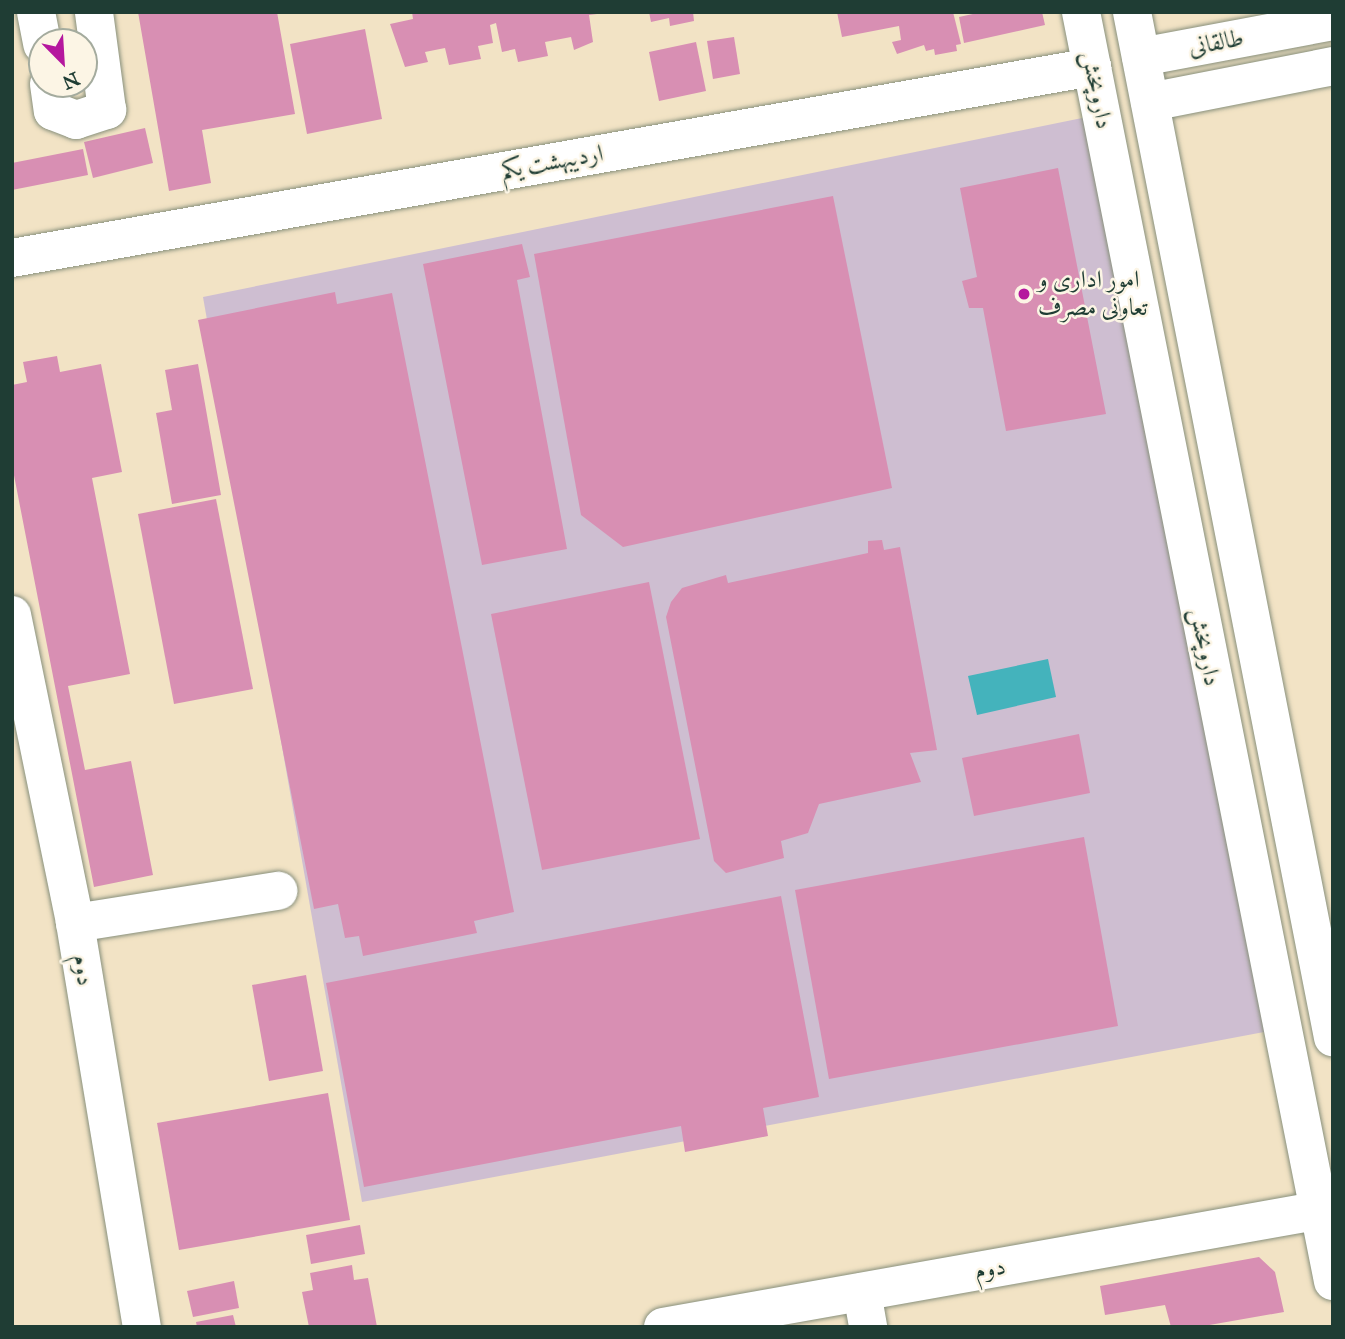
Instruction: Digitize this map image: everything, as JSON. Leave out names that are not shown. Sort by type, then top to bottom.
[{"type":"street","name":"داروپخش","points":[[1082,12],[1260,928],[1316,1211],[1333,1281]]},
{"type":"street","name":"داروپخش","points":[[1132,12],[1317,934],[1333,1037]]},
{"type":"street","name":"طالقانی","points":[[1141,57],[1333,21]]},
{"type":"street","points":[[51,98],[53,111],[76,121],[107,110],[98,42]]},
{"type":"street","name":"طالقانی","points":[[1150,102],[1333,66]]},
{"type":"street","name":"اردیبهشت یکم","points":[[12,258],[1092,67]]},
{"type":"street","name":"دوم","points":[[12,615],[75,923],[142,1327]]},
{"type":"street","points":[[75,923],[278,891]]},
{"type":"street","points":[[1260,928],[1317,934]]},
{"type":"street","name":"دوم","points":[[663,1327],[865,1309],[1316,1211]]},
{"type":"shaded area","points":[[1087,117],[1280,1029],[362,1202],[203,297]]},
{"type":"water","points":[[1048,659],[1056,697],[977,715],[968,676]]},
{"type":"building","points":[[138,12],[277,12],[295,114],[202,130],[211,183],[169,191]]},
{"type":"building","points":[[412,12],[597,14],[589,15],[593,42],[574,50],[571,37],[545,42],[548,56],[518,62],[515,49],[502,52],[496,23],[490,25],[493,43],[478,46],[481,59],[449,65],[445,48],[425,52],[428,62],[405,67],[390,24],[413,19]]},
{"type":"building","points":[[649,12],[693,12],[694,21],[670,26],[669,18],[651,22]]},
{"type":"building","points":[[837,12],[953,12],[961,44],[956,45],[957,51],[935,55],[934,49],[926,51],[924,45],[897,54],[892,42],[901,40],[899,26],[842,37]]},
{"type":"building","points":[[982,12],[1042,12],[1045,25],[964,43],[959,17]]},
{"type":"building","points":[[365,29],[382,119],[307,134],[290,44]]},
{"type":"building","points":[[734,37],[740,74],[713,79],[707,41]]},
{"type":"building","points":[[696,42],[706,91],[659,101],[649,52]]},
{"type":"building","points":[[145,128],[153,163],[93,178],[84,142]]},
{"type":"building","points":[[83,149],[88,175],[12,190],[12,163]]},
{"type":"building","name":"امور اداری و تعاونی مصرف","points":[[1058,168],[1106,414],[1006,431],[983,308],[969,308],[962,281],[977,277],[960,188]]},
{"type":"building","points":[[833,196],[892,488],[623,547],[581,515],[534,254]]},
{"type":"building","points":[[522,244],[530,277],[517,280],[567,549],[482,565],[423,264]]},
{"type":"building","points":[[335,292],[337,304],[392,293],[514,912],[474,921],[477,933],[363,956],[359,936],[345,938],[338,904],[314,909],[198,320]]},
{"type":"building","points":[[57,356],[60,372],[101,364],[122,472],[92,478],[130,674],[68,686],[85,770],[131,761],[153,875],[94,887],[12,465],[12,385],[27,382],[23,362]]},
{"type":"building","points":[[198,364],[221,495],[172,504],[156,413],[172,410],[165,370]]},
{"type":"building","points":[[216,499],[253,689],[174,704],[138,514]]},
{"type":"building","points":[[882,540],[884,550],[900,547],[937,750],[910,753],[921,782],[819,804],[808,833],[781,841],[784,858],[726,873],[714,861],[666,617],[671,602],[682,588],[726,575],[728,583],[868,553],[868,541]]},
{"type":"building","points":[[649,582],[700,839],[542,870],[491,614]]},
{"type":"building","points":[[1079,734],[1090,793],[974,816],[962,758]]},
{"type":"building","points":[[1084,837],[1118,1026],[829,1079],[795,890]]},
{"type":"building","points":[[781,896],[819,1097],[763,1108],[768,1136],[685,1152],[681,1126],[364,1187],[326,983]]},
{"type":"building","points":[[306,975],[323,1071],[269,1081],[252,985]]},
{"type":"building","points":[[328,1093],[350,1220],[179,1250],[157,1123]]},
{"type":"building","points":[[360,1225],[365,1254],[311,1264],[306,1235]]},
{"type":"building","points":[[1259,1257],[1275,1272],[1284,1312],[1198,1327],[1171,1327],[1165,1305],[1105,1315],[1100,1286]]},
{"type":"building","points":[[352,1265],[354,1280],[368,1278],[377,1327],[309,1327],[302,1292],[313,1290],[310,1273]]},
{"type":"building","points":[[234,1281],[239,1308],[193,1317],[187,1291]]},
{"type":"building","points":[[233,1315],[236,1327],[197,1327],[196,1322]]},
{"type":"place","name":"امور اداری و تعاونی مصرف","points":[[1024,294]]}]
